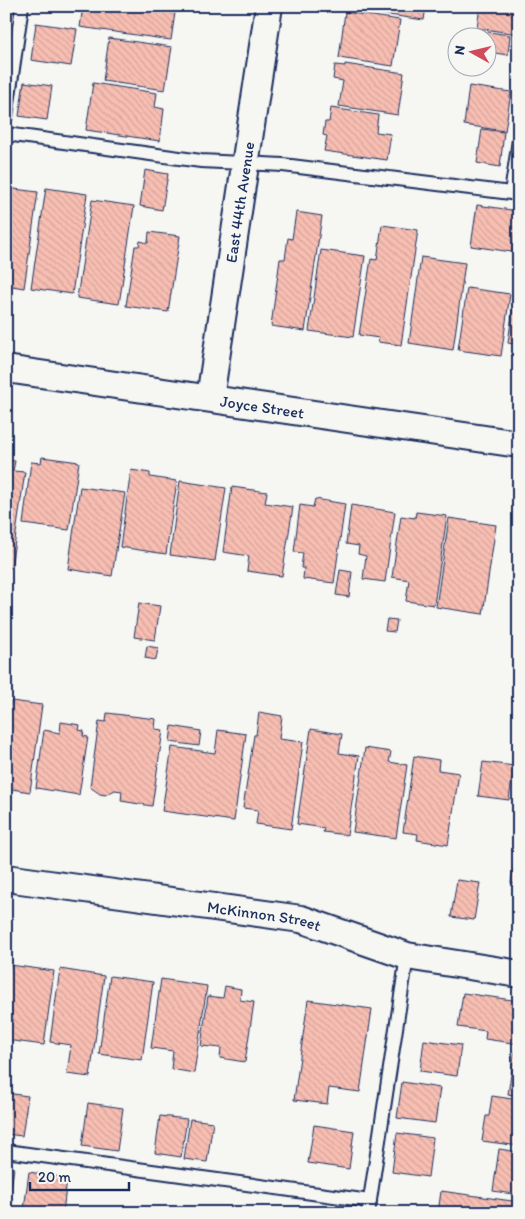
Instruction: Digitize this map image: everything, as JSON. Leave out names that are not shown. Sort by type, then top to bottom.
[{"type":"street","name":"East 44th Avenue","points":[[210,398],[268,6]]},
{"type":"street","name":"Joyce Street","points":[[6,369],[519,444]]},
{"type":"street","name":"McKinnon Street","points":[[6,878],[301,918],[407,956],[519,974]]},
{"type":"lane","points":[[6,117],[22,6]]},
{"type":"lane","points":[[6,134],[201,161],[283,165],[515,194],[519,140]]},
{"type":"lane","points":[[6,1151],[369,1207],[407,956]]},
{"type":"building","points":[[83,6],[176,6],[171,40],[80,27]]},
{"type":"building","points":[[362,6],[426,6],[424,20],[361,11]]},
{"type":"building","points":[[480,6],[519,6],[518,34],[498,31],[498,28],[477,28]]},
{"type":"building","points":[[345,12],[400,20],[393,66],[339,58]]},
{"type":"building","points":[[36,23],[77,29],[71,66],[31,60]]},
{"type":"building","points":[[498,33],[510,35],[508,55],[498,54]]},
{"type":"building","points":[[109,38],[172,47],[165,90],[103,81]]},
{"type":"building","points":[[345,64],[404,73],[398,115],[339,106],[343,81],[333,79],[335,65],[345,66]]},
{"type":"building","points":[[24,82],[52,86],[47,120],[19,116]]},
{"type":"building","points":[[93,83],[157,93],[155,107],[164,109],[160,141],[86,130]]},
{"type":"building","points":[[469,86],[511,92],[505,131],[464,125]]},
{"type":"building","points":[[331,108],[378,115],[376,132],[391,134],[387,160],[324,151],[327,136],[323,135],[325,122],[329,122]]},
{"type":"building","points":[[482,129],[504,132],[500,167],[477,163]]},
{"type":"building","points":[[145,170],[168,174],[162,210],[140,206]]},
{"type":"building","points":[[6,188],[38,192],[24,288],[6,285]]},
{"type":"building","points":[[46,188],[87,194],[72,294],[31,288]]},
{"type":"building","points":[[92,200],[134,206],[119,304],[77,298]]},
{"type":"building","points":[[477,205],[518,211],[512,252],[471,246]]},
{"type":"building","points":[[296,212],[322,216],[305,331],[271,326],[280,259],[285,259],[288,238],[292,239]]},
{"type":"building","points":[[382,225],[418,230],[401,345],[378,342],[379,338],[359,335],[371,259],[377,260]]},
{"type":"building","points":[[149,232],[180,236],[168,312],[126,306],[135,246],[139,246],[140,241],[148,243]]},
{"type":"building","points":[[321,250],[365,256],[353,337],[309,331]]},
{"type":"building","points":[[421,257],[465,263],[453,350],[409,343]]},
{"type":"building","points":[[517,278],[519,278],[519,345],[508,343]]},
{"type":"building","points":[[467,288],[510,294],[501,356],[458,350]]},
{"type":"building","points":[[42,457],[79,462],[69,530],[23,524],[31,462],[41,463]]},
{"type":"building","points":[[6,460],[15,461],[13,471],[25,472],[11,568],[6,567]]},
{"type":"building","points":[[131,470],[150,473],[150,477],[177,481],[166,554],[120,547]]},
{"type":"building","points":[[180,481],[226,488],[215,561],[170,555]]},
{"type":"building","points":[[80,487],[125,493],[112,576],[68,569]]},
{"type":"building","points":[[232,487],[267,492],[265,503],[293,507],[282,576],[247,571],[249,556],[223,552]]},
{"type":"building","points":[[315,499],[345,504],[334,583],[303,579],[304,568],[301,568],[303,553],[294,552],[300,505],[313,507]]},
{"type":"building","points":[[351,505],[395,512],[385,582],[363,579],[366,556],[358,554],[359,546],[346,544]]},
{"type":"building","points":[[416,512],[447,516],[434,605],[406,601],[409,580],[392,577],[401,516],[415,518]]},
{"type":"building","points":[[449,518],[496,525],[483,614],[436,607]]},
{"type":"building","points":[[340,570],[352,572],[349,597],[336,595]]},
{"type":"building","points":[[139,603],[160,606],[155,640],[134,637]]},
{"type":"building","points":[[387,619],[397,620],[395,632],[385,631]]},
{"type":"building","points":[[147,646],[158,648],[156,660],[145,658]]},
{"type":"building","points":[[11,701],[42,705],[30,792],[6,786],[6,716],[8,716]]},
{"type":"building","points":[[259,712],[282,716],[279,739],[303,742],[291,829],[256,824],[258,810],[243,808]]},
{"type":"building","points":[[107,713],[156,719],[155,729],[163,730],[152,806],[121,801],[122,791],[115,790],[105,795],[90,787],[99,721],[106,722]]},
{"type":"building","points":[[61,722],[80,725],[79,730],[84,731],[83,736],[88,737],[79,795],[36,788],[44,730],[60,733]]},
{"type":"building","points":[[172,726],[201,731],[199,746],[170,742]]},
{"type":"building","points":[[311,729],[342,734],[339,753],[359,756],[347,835],[323,832],[324,828],[297,824]]},
{"type":"building","points":[[218,730],[246,734],[234,821],[162,811],[172,747],[215,753]]},
{"type":"building","points":[[365,748],[391,752],[389,762],[407,765],[396,838],[353,832]]},
{"type":"building","points":[[414,756],[439,760],[438,770],[459,773],[448,845],[417,840],[418,834],[403,832]]},
{"type":"building","points":[[483,762],[514,766],[509,800],[478,796]]},
{"type":"building","points":[[519,832],[519,884],[511,883]]},
{"type":"building","points":[[457,880],[480,883],[474,920],[451,917]]},
{"type":"building","points":[[10,965],[54,971],[44,1045],[6,1040],[6,990]]},
{"type":"building","points":[[60,969],[104,976],[90,1077],[67,1074],[71,1045],[50,1042]]},
{"type":"building","points":[[110,976],[153,982],[142,1060],[99,1054]]},
{"type":"building","points":[[161,979],[207,986],[194,1073],[171,1069],[173,1051],[151,1048]]},
{"type":"building","points":[[225,986],[241,989],[240,1000],[254,1002],[245,1062],[220,1058],[221,1048],[201,1046],[208,996],[223,998]]},
{"type":"building","points":[[463,993],[519,1001],[519,1044],[485,1039],[486,1031],[458,1027]]},
{"type":"building","points":[[308,1000],[372,1009],[360,1092],[329,1088],[327,1104],[294,1100]]},
{"type":"building","points":[[424,1040],[461,1045],[457,1076],[420,1071]]},
{"type":"building","points":[[515,1049],[519,1049],[519,1096],[508,1094]]},
{"type":"building","points":[[402,1082],[440,1088],[435,1123],[397,1118]]},
{"type":"building","points":[[6,1093],[28,1096],[22,1136],[6,1134]]},
{"type":"building","points":[[492,1096],[519,1100],[519,1146],[482,1141],[486,1116],[489,1116]]},
{"type":"building","points":[[88,1103],[123,1108],[117,1151],[82,1146]]},
{"type":"building","points":[[160,1116],[187,1119],[181,1157],[155,1153]]},
{"type":"building","points":[[190,1119],[213,1122],[207,1162],[184,1159]]},
{"type":"building","points":[[314,1125],[354,1131],[349,1169],[308,1163]]},
{"type":"building","points":[[397,1133],[433,1138],[428,1177],[392,1172]]},
{"type":"building","points":[[499,1149],[519,1152],[519,1195],[493,1191]]},
{"type":"building","points":[[6,1167],[14,1168],[8,1209],[6,1208]]},
{"type":"building","points":[[29,1172],[67,1178],[63,1213],[47,1213],[24,1209]]},
{"type":"building","points":[[441,1191],[519,1202],[519,1213],[438,1213]]}]
